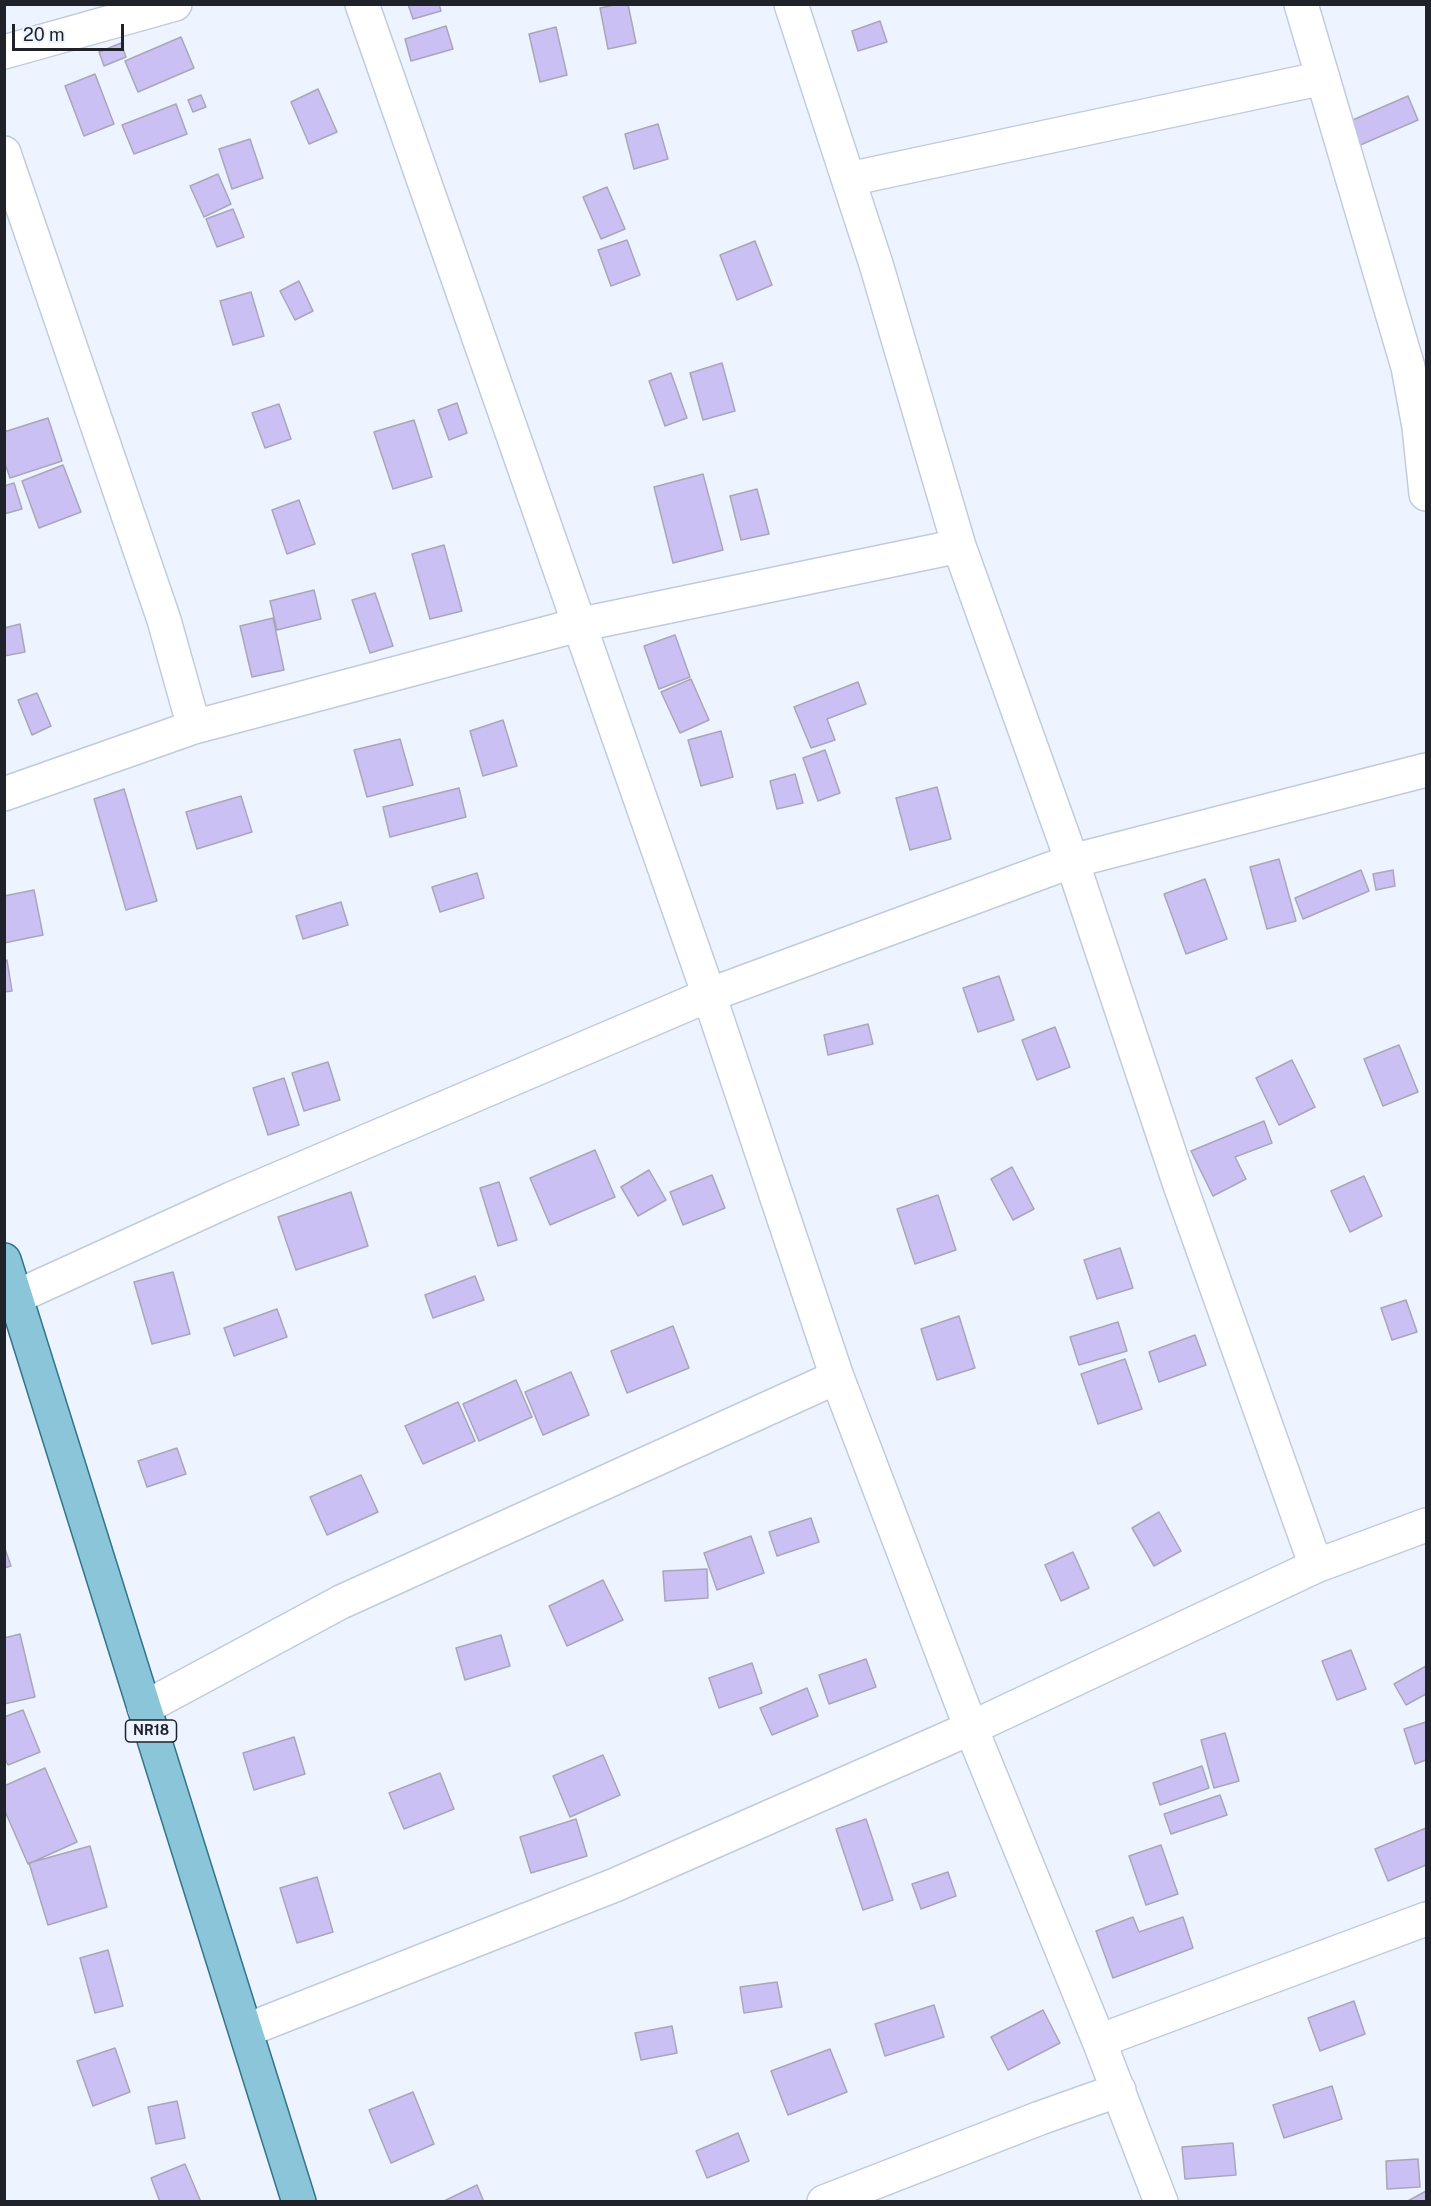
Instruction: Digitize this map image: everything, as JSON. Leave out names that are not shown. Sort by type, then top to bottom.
[{"type":"main road","name":"NR18","points":[[4,1260],[247,2030],[298,2202]]},
{"type":"street","points":[[4,52],[175,4]]},
{"type":"street","points":[[362,4],[709,995],[837,1377],[971,1728],[1099,2040],[1161,2202]]},
{"type":"street","points":[[791,4],[876,264],[959,546],[1072,861],[1180,1185],[1316,1566]]},
{"type":"street","points":[[1302,4],[1423,426],[1426,494]]},
{"type":"street","points":[[849,179],[1065,135],[1323,78]]},
{"type":"street","points":[[4,153],[164,620],[194,727]]},
{"type":"street","points":[[4,794],[194,727],[578,625],[959,546]]},
{"type":"street","points":[[16,1297],[231,1199],[709,995],[1072,861],[1426,770]]},
{"type":"street","points":[[144,1708],[341,1602],[837,1377]]},
{"type":"street","points":[[247,2030],[615,1885],[971,1728],[1316,1566],[1426,1525]]},
{"type":"street","points":[[1099,2040],[1426,1919]]},
{"type":"street","points":[[824,2202],[1040,2118],[1119,2091]]},
{"type":"building","points":[[408,4],[439,4],[441,11],[413,19]]},
{"type":"building","points":[[628,4],[636,43],[608,49],[600,8]]},
{"type":"building","points":[[880,21],[887,42],[858,51],[852,31]]},
{"type":"building","points":[[446,26],[453,49],[411,61],[405,39]]},
{"type":"building","points":[[556,27],[567,75],[540,82],[529,34]]},
{"type":"building","points":[[181,37],[194,68],[138,92],[125,61]]},
{"type":"building","points":[[121,43],[126,57],[104,66],[99,52]]},
{"type":"building","points":[[95,74],[114,124],[84,136],[65,86]]},
{"type":"building","points":[[318,89],[337,132],[309,144],[291,102]]},
{"type":"building","points":[[201,95],[206,107],[193,112],[188,100]]},
{"type":"building","points":[[1408,96],[1418,120],[1358,146],[1348,122]]},
{"type":"building","points":[[176,104],[187,134],[134,154],[122,125]]},
{"type":"building","points":[[658,124],[668,159],[634,169],[625,134]]},
{"type":"building","points":[[250,139],[263,178],[232,189],[219,149]]},
{"type":"building","points":[[218,174],[231,204],[204,217],[190,186]]},
{"type":"building","points":[[607,187],[625,229],[601,239],[583,197]]},
{"type":"building","points":[[233,209],[244,237],[217,247],[206,219]]},
{"type":"building","points":[[627,240],[640,275],[611,286],[598,250]]},
{"type":"building","points":[[755,241],[772,285],[737,300],[720,255]]},
{"type":"building","points":[[299,281],[313,311],[295,320],[280,291]]},
{"type":"building","points":[[251,292],[264,336],[233,345],[220,301]]},
{"type":"building","points":[[722,363],[735,411],[703,420],[690,373]]},
{"type":"building","points":[[671,373],[687,418],[665,426],[649,381]]},
{"type":"building","points":[[457,403],[467,433],[449,440],[438,410]]},
{"type":"building","points":[[279,404],[291,439],[265,448],[252,413]]},
{"type":"building","points":[[48,418],[62,461],[10,478],[4,461],[4,432]]},
{"type":"building","points":[[414,420],[432,477],[393,489],[374,432]]},
{"type":"building","points":[[63,465],[81,512],[39,528],[22,481]]},
{"type":"building","points":[[703,474],[723,550],[673,563],[654,487]]},
{"type":"building","points":[[14,483],[22,509],[4,514],[4,486]]},
{"type":"building","points":[[757,489],[769,534],[741,540],[730,496]]},
{"type":"building","points":[[299,500],[315,544],[287,554],[272,510]]},
{"type":"building","points":[[444,545],[462,611],[430,619],[412,554]]},
{"type":"building","points":[[314,590],[321,619],[277,630],[270,601]]},
{"type":"building","points":[[375,593],[393,646],[370,653],[352,600]]},
{"type":"building","points":[[273,618],[284,670],[252,677],[240,626]]},
{"type":"building","points":[[20,624],[25,652],[4,656],[4,628]]},
{"type":"building","points":[[675,635],[690,677],[659,689],[644,646]]},
{"type":"building","points":[[691,679],[709,720],[680,733],[661,692]]},
{"type":"building","points":[[858,682],[866,704],[827,719],[835,740],[811,748],[794,707]]},
{"type":"building","points":[[37,693],[51,726],[32,735],[18,700]]},
{"type":"building","points":[[503,720],[517,766],[483,776],[470,731]]},
{"type":"building","points":[[721,731],[733,777],[701,786],[688,740]]},
{"type":"building","points":[[400,739],[413,785],[367,797],[354,750]]},
{"type":"building","points":[[825,750],[840,793],[818,801],[803,758]]},
{"type":"building","points":[[795,774],[803,803],[777,809],[770,781]]},
{"type":"building","points":[[937,787],[951,839],[910,850],[896,798]]},
{"type":"building","points":[[459,788],[466,817],[390,837],[383,807]]},
{"type":"building","points":[[124,789],[157,901],[126,910],[94,799]]},
{"type":"building","points":[[241,796],[252,832],[197,849],[186,812]]},
{"type":"building","points":[[1279,859],[1296,921],[1267,929],[1250,867]]},
{"type":"building","points":[[1361,870],[1369,891],[1303,919],[1295,898]]},
{"type":"building","points":[[1393,870],[1395,886],[1376,890],[1373,874]]},
{"type":"building","points":[[477,873],[484,898],[440,912],[432,887]]},
{"type":"building","points":[[1205,879],[1227,939],[1186,954],[1164,894]]},
{"type":"building","points":[[34,890],[43,935],[4,943],[4,896]]},
{"type":"building","points":[[341,902],[348,925],[303,939],[296,916]]},
{"type":"building","points":[[7,960],[12,991],[4,992],[4,961]]},
{"type":"building","points":[[999,976],[1014,1020],[978,1032],[963,988]]},
{"type":"building","points":[[868,1024],[873,1044],[828,1055],[824,1035]]},
{"type":"building","points":[[1055,1027],[1070,1067],[1037,1080],[1022,1040]]},
{"type":"building","points":[[1399,1045],[1418,1092],[1383,1106],[1364,1059]]},
{"type":"building","points":[[1292,1060],[1315,1107],[1279,1125],[1256,1078]]},
{"type":"building","points":[[328,1062],[340,1100],[304,1111],[292,1073]]},
{"type":"building","points":[[284,1078],[299,1125],[268,1135],[253,1088]]},
{"type":"building","points":[[1264,1121],[1272,1143],[1235,1157],[1246,1179],[1213,1196],[1191,1151]]},
{"type":"building","points":[[595,1150],[615,1197],[550,1225],[530,1178]]},
{"type":"building","points":[[1012,1167],[1034,1209],[1013,1220],[991,1179]]},
{"type":"building","points":[[649,1170],[666,1200],[638,1216],[621,1187]]},
{"type":"building","points":[[712,1175],[725,1208],[683,1225],[670,1192]]},
{"type":"building","points":[[1364,1176],[1382,1216],[1350,1232],[1331,1191]]},
{"type":"building","points":[[499,1182],[517,1240],[498,1246],[480,1188]]},
{"type":"building","points":[[351,1192],[368,1246],[296,1270],[278,1217]]},
{"type":"building","points":[[938,1195],[956,1250],[915,1264],[897,1209]]},
{"type":"building","points":[[1120,1248],[1133,1288],[1097,1299],[1084,1260]]},
{"type":"building","points":[[173,1272],[190,1334],[152,1344],[134,1282]]},
{"type":"building","points":[[475,1276],[484,1300],[433,1318],[425,1295]]},
{"type":"building","points":[[1406,1300],[1417,1332],[1392,1340],[1381,1308]]},
{"type":"building","points":[[277,1309],[287,1337],[234,1356],[224,1328]]},
{"type":"building","points":[[959,1316],[975,1368],[937,1380],[921,1329]]},
{"type":"building","points":[[1118,1322],[1127,1351],[1079,1365],[1070,1337]]},
{"type":"building","points":[[673,1326],[689,1368],[627,1393],[611,1351]]},
{"type":"building","points":[[1195,1335],[1206,1365],[1159,1382],[1149,1352]]},
{"type":"building","points":[[1125,1359],[1142,1409],[1098,1424],[1081,1374]]},
{"type":"building","points":[[571,1372],[589,1415],[543,1435],[525,1392]]},
{"type":"building","points":[[516,1380],[532,1417],[479,1441],[463,1404]]},
{"type":"building","points":[[458,1402],[475,1441],[423,1464],[405,1426]]},
{"type":"building","points":[[177,1448],[186,1474],[147,1487],[138,1461]]},
{"type":"building","points":[[361,1475],[378,1512],[327,1535],[310,1497]]},
{"type":"building","points":[[1159,1512],[1181,1551],[1154,1566],[1132,1528]]},
{"type":"building","points":[[811,1518],[819,1542],[777,1556],[769,1532]]},
{"type":"building","points":[[751,1536],[764,1573],[717,1590],[704,1553]]},
{"type":"building","points":[[4,1546],[11,1566],[4,1568]]},
{"type":"building","points":[[1073,1552],[1089,1588],[1061,1601],[1045,1565]]},
{"type":"building","points":[[707,1569],[708,1598],[665,1601],[663,1571]]},
{"type":"building","points":[[603,1580],[623,1620],[567,1646],[549,1606]]},
{"type":"building","points":[[20,1634],[35,1697],[4,1704],[4,1638]]},
{"type":"building","points":[[501,1635],[510,1666],[465,1680],[456,1648]]},
{"type":"building","points":[[1351,1650],[1366,1689],[1337,1700],[1322,1661]]},
{"type":"building","points":[[866,1659],[876,1687],[829,1704],[819,1675]]},
{"type":"building","points":[[752,1663],[762,1693],[719,1708],[709,1678]]},
{"type":"building","points":[[1426,1666],[1426,1694],[1406,1705],[1394,1684]]},
{"type":"building","points":[[807,1688],[818,1716],[772,1735],[760,1708]]},
{"type":"building","points":[[23,1710],[40,1752],[8,1765],[4,1757],[4,1717]]},
{"type":"building","points":[[1426,1722],[1426,1760],[1415,1764],[1404,1729]]},
{"type":"building","points":[[1225,1733],[1239,1781],[1214,1788],[1201,1740]]},
{"type":"building","points":[[294,1737],[305,1774],[254,1790],[243,1753]]},
{"type":"building","points":[[603,1755],[620,1795],[570,1817],[553,1776]]},
{"type":"building","points":[[1202,1766],[1209,1788],[1160,1805],[1153,1783]]},
{"type":"building","points":[[45,1768],[77,1842],[28,1864],[4,1809],[4,1786]]},
{"type":"building","points":[[440,1773],[454,1809],[404,1829],[389,1793]]},
{"type":"building","points":[[1220,1795],[1227,1815],[1171,1834],[1164,1814]]},
{"type":"building","points":[[576,1819],[587,1856],[531,1873],[520,1837]]},
{"type":"building","points":[[866,1819],[893,1900],[863,1910],[836,1829]]},
{"type":"building","points":[[1426,1828],[1426,1865],[1388,1881],[1375,1849]]},
{"type":"building","points":[[1161,1845],[1178,1894],[1146,1905],[1129,1856]]},
{"type":"building","points":[[90,1846],[107,1907],[48,1925],[29,1863]]},
{"type":"building","points":[[948,1872],[956,1896],[921,1909],[912,1884]]},
{"type":"building","points":[[317,1877],[333,1932],[297,1943],[280,1888]]},
{"type":"building","points":[[1133,1917],[1139,1932],[1183,1917],[1193,1948],[1113,1978],[1096,1931]]},
{"type":"building","points":[[108,1950],[123,2006],[95,2013],[80,1958]]},
{"type":"building","points":[[777,1982],[782,2007],[744,2013],[740,1987]]},
{"type":"building","points":[[1354,2001],[1365,2034],[1320,2051],[1308,2018]]},
{"type":"building","points":[[934,2005],[944,2037],[885,2056],[875,2024]]},
{"type":"building","points":[[1043,2010],[1060,2043],[1008,2070],[991,2037]]},
{"type":"building","points":[[672,2026],[677,2053],[641,2060],[635,2033]]},
{"type":"building","points":[[115,2048],[130,2092],[93,2106],[77,2061]]},
{"type":"building","points":[[830,2049],[847,2092],[788,2115],[771,2071]]},
{"type":"building","points":[[1332,2086],[1342,2119],[1284,2138],[1273,2105]]},
{"type":"building","points":[[413,2092],[434,2144],[391,2163],[369,2110]]},
{"type":"building","points":[[177,2101],[185,2138],[156,2144],[148,2107]]},
{"type":"building","points":[[738,2133],[749,2161],[707,2178],[696,2151]]},
{"type":"building","points":[[1233,2143],[1236,2175],[1185,2179],[1182,2147]]},
{"type":"building","points":[[1418,2159],[1420,2187],[1387,2189],[1386,2161]]},
{"type":"building","points":[[185,2164],[201,2202],[160,2202],[151,2178]]},
{"type":"building","points":[[477,2185],[484,2202],[442,2202]]},
{"type":"building","points":[[1426,2191],[1426,2202],[1406,2202]]}]
